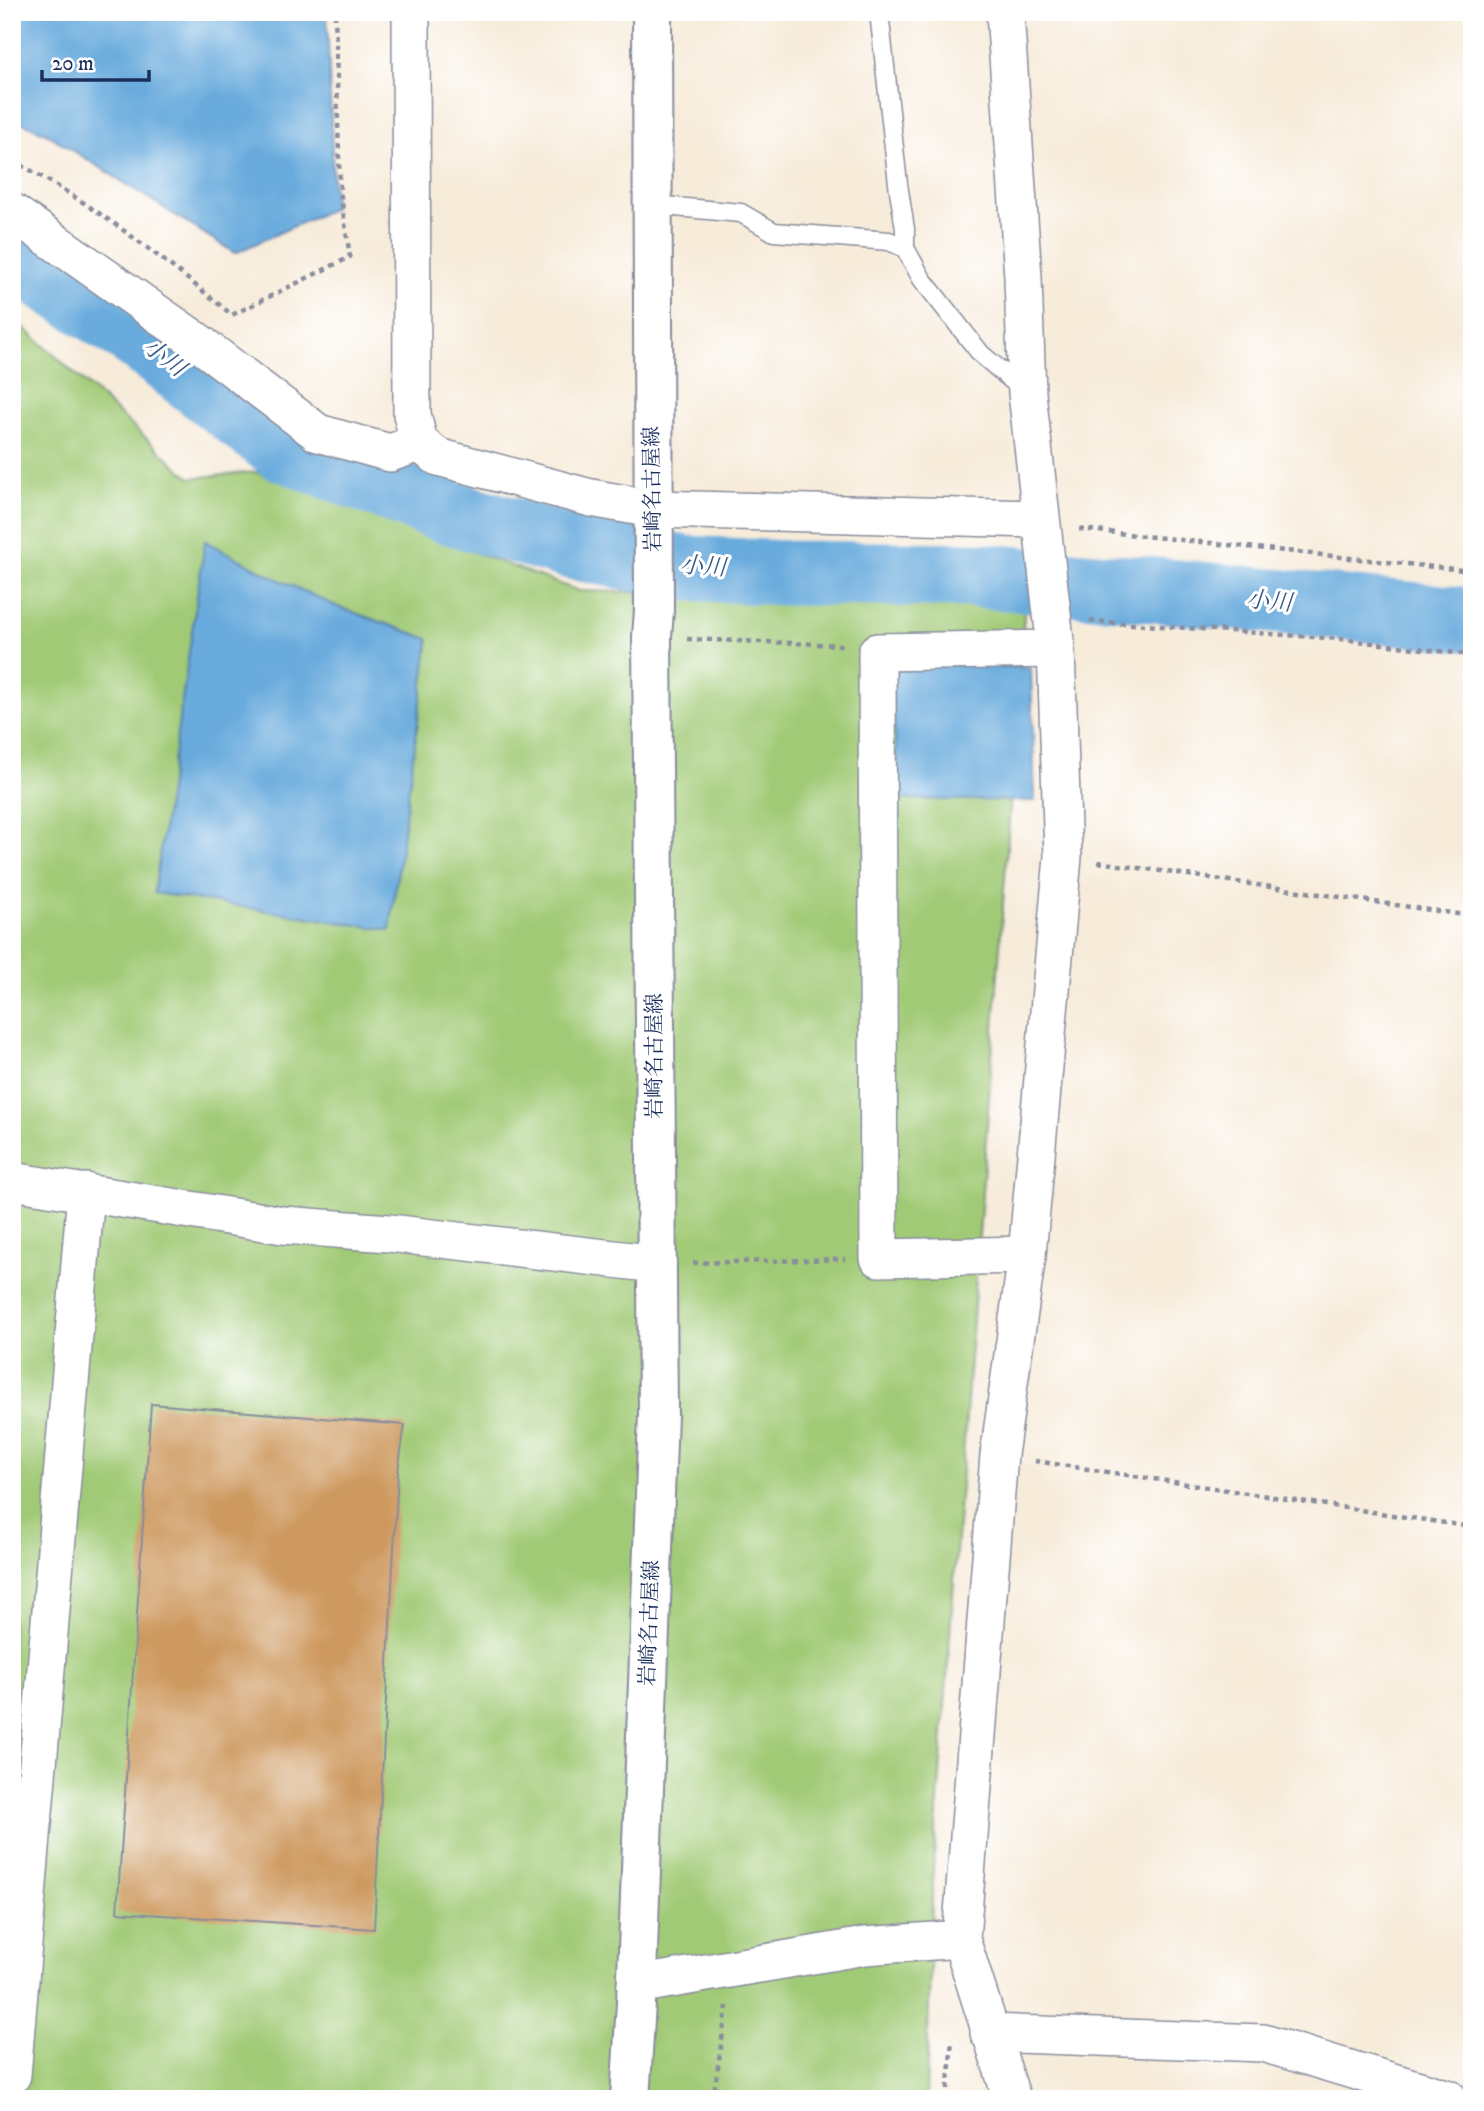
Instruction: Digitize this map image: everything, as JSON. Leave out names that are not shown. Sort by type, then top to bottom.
[{"type":"main road","name":"岩崎名古屋線","points":[[630,2099],[658,1415],[652,12]]},
{"type":"street","points":[[411,12],[412,414],[419,443],[438,457],[591,498],[653,523],[1042,531]]},
{"type":"street","points":[[1005,12],[1023,277],[1027,393],[1053,626],[1063,857],[1027,1255],[999,1455],[961,1939],[1012,2099]]},
{"type":"street","points":[[12,212],[198,342],[318,433],[390,453],[419,443]]},
{"type":"street","points":[[1027,1255],[879,1258],[877,652],[1053,626]]},
{"type":"street","points":[[12,1181],[283,1225],[389,1233],[657,1264]]},
{"type":"street","points":[[12,2075],[86,1192]]},
{"type":"street","points":[[636,1985],[865,1945],[961,1939]]},
{"type":"street","points":[[989,2033],[1263,2043],[1449,2099]]},
{"type":"lane","points":[[879,12],[905,248],[922,279],[981,354],[1027,393]]},
{"type":"lane","points":[[653,205],[741,213],[774,232],[889,241],[905,248]]},
{"type":"path","points":[[12,160],[58,185],[133,236],[232,315],[350,257],[340,191],[335,12]]},
{"type":"path","points":[[1042,531],[1472,572]]},
{"type":"path","points":[[653,623],[870,646],[877,652]]},
{"type":"path","points":[[1053,626],[1341,639],[1472,655]]},
{"type":"path","points":[[1063,857],[1472,916]]},
{"type":"path","points":[[657,1264],[879,1258]]},
{"type":"path","points":[[999,1455],[1472,1527]]},
{"type":"path","points":[[713,2099],[733,1968]]},
{"type":"green space","points":[[12,317],[190,478],[257,472],[579,591],[1025,600],[933,1870],[926,2099],[12,2099]]},
{"type":"water","points":[[12,12],[327,12],[334,208],[235,253],[44,132],[12,118]]},
{"type":"water","points":[[205,541],[338,607],[429,639],[390,930],[154,893]]},
{"type":"water","points":[[890,661],[1031,668],[1035,801],[899,799]]},
{"type":"building","points":[[151,1404],[405,1425],[398,1471],[374,1929],[117,1912]]},
{"type":"waterway","name":"小川","points":[[12,257],[130,332],[280,448],[449,512],[575,548],[685,568],[786,573],[972,575],[1472,620]]}]
